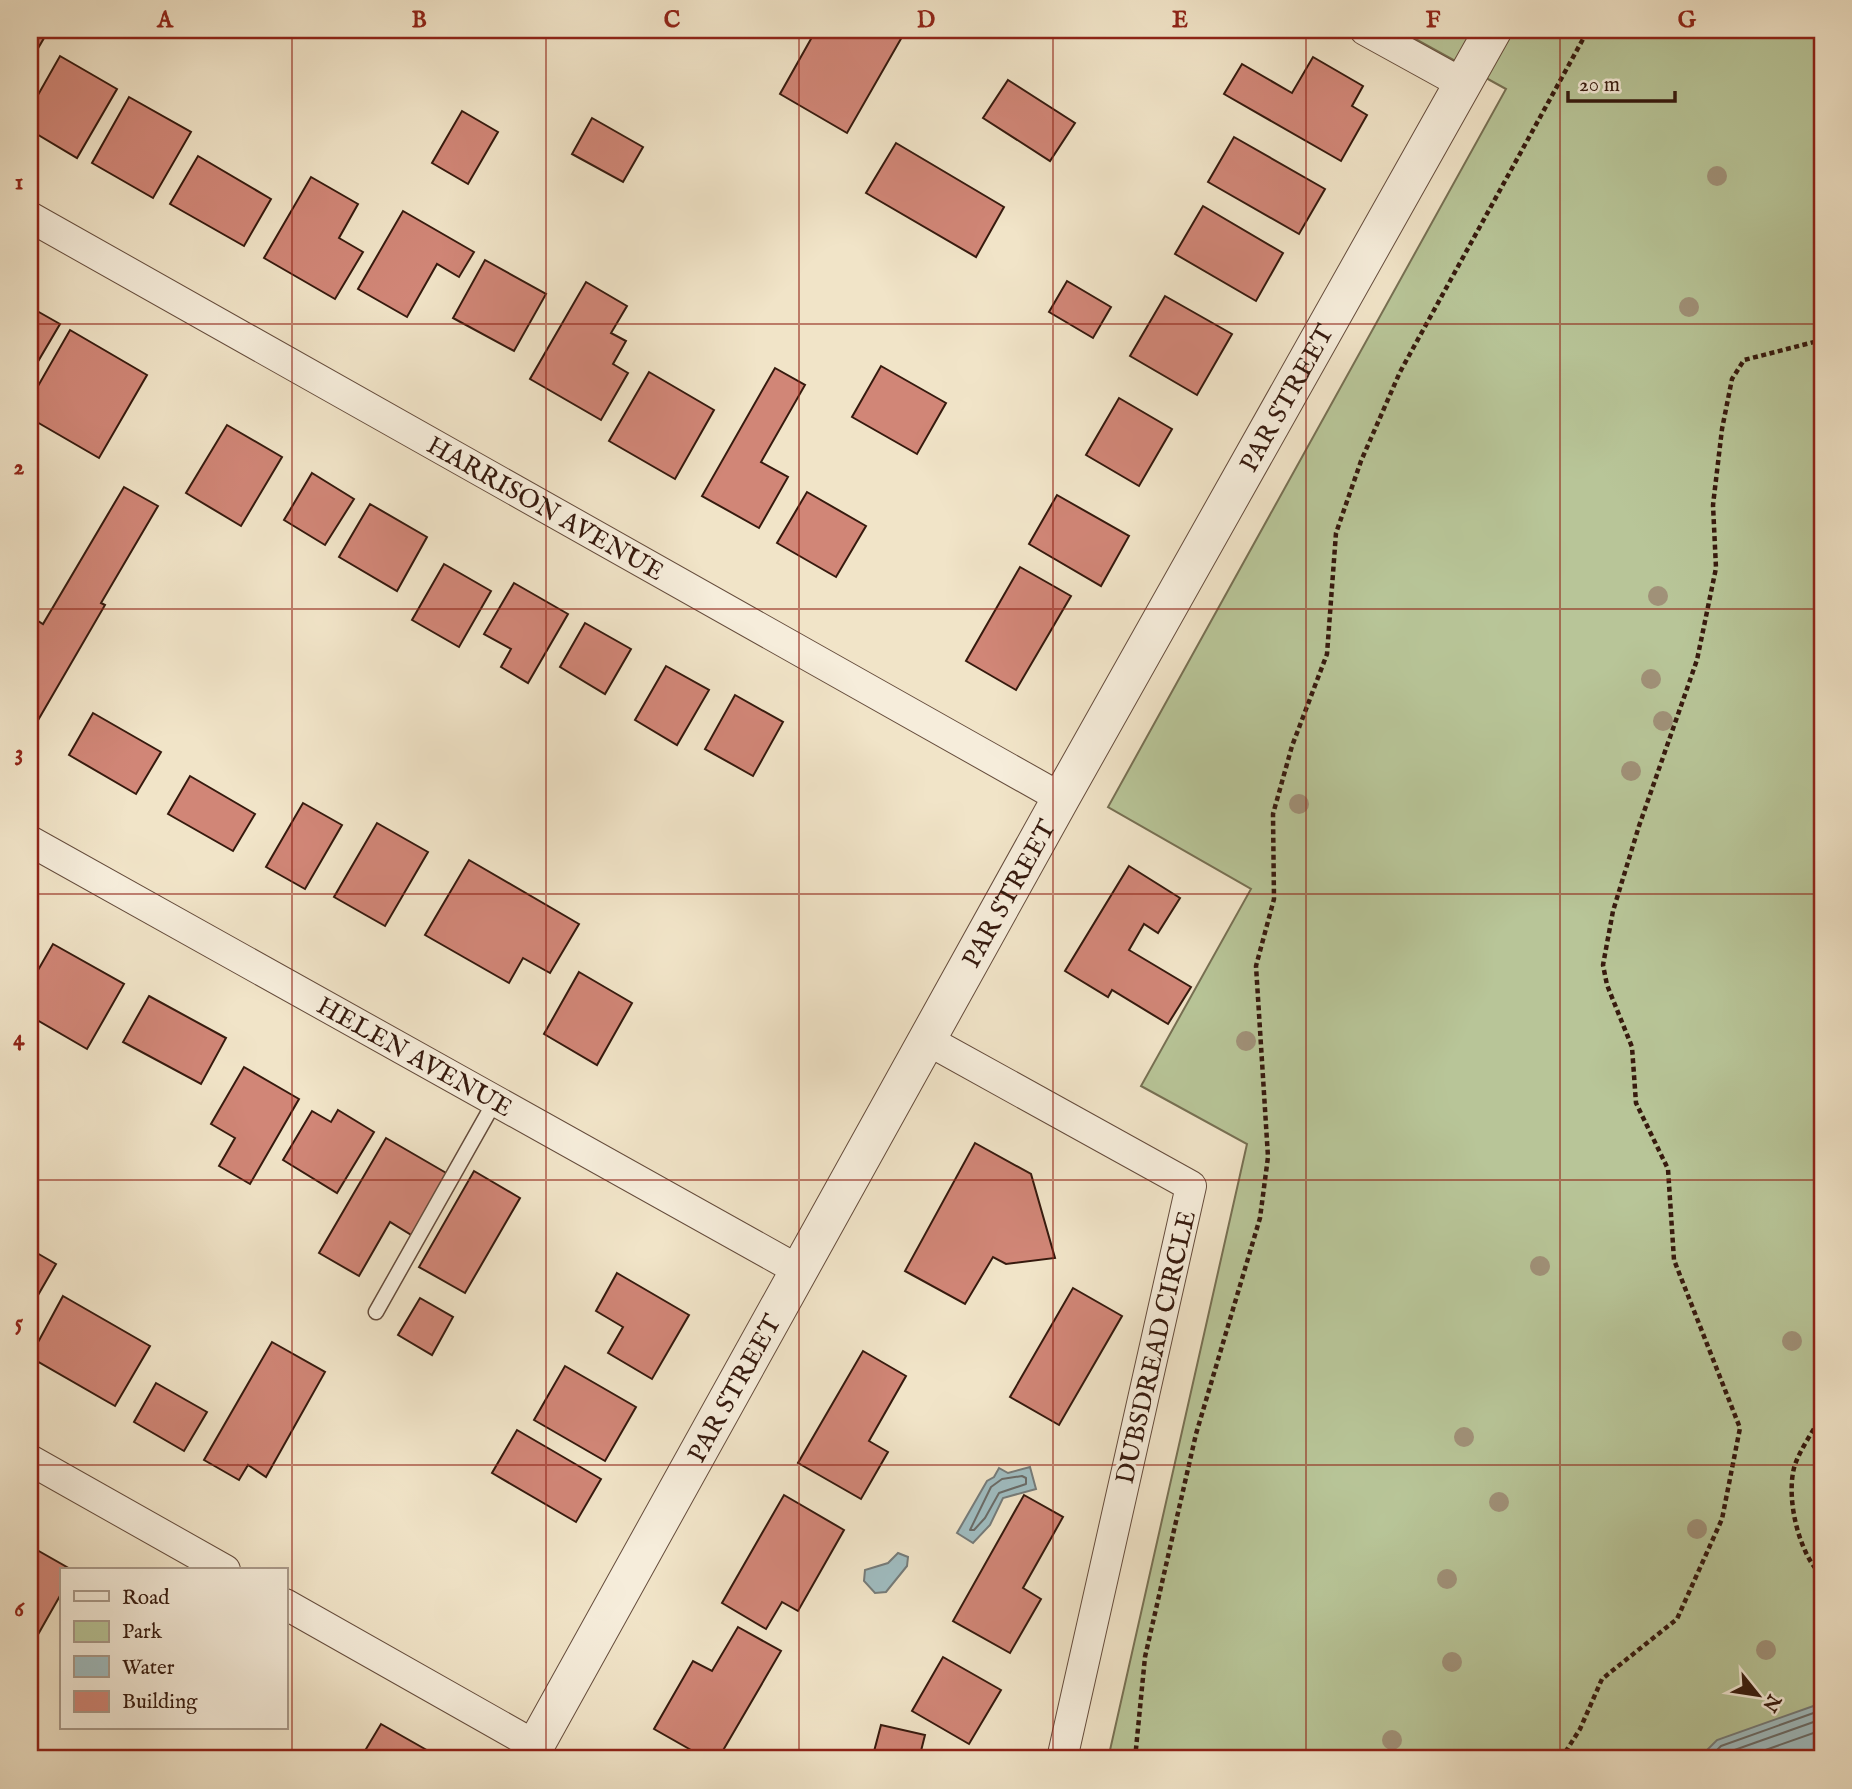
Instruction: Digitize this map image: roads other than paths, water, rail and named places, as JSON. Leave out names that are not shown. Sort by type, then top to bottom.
[{"type":"street","points":[[1365,30],[1463,84]]},
{"type":"street","name":"PAR STREET","points":[[532,1753],[929,1041],[1061,798],[1493,30]]},
{"type":"street","name":"HARRISON AVENUE","points":[[30,217],[1061,798]]},
{"type":"street","name":"HELEN AVENUE","points":[[30,841],[800,1271]]},
{"type":"street","name":"DUBSDREAD CIRCLE","points":[[929,1041],[1191,1186],[1062,1759]]},
{"type":"street","points":[[30,1460],[221,1568]]},
{"type":"street","points":[[287,1605],[532,1753]]},
{"type":"lane","points":[[376,1311],[495,1101]]},
{"type":"water","points":[[1030,1467],[1036,1489],[1003,1498],[990,1525],[973,1543],[957,1533],[987,1481],[994,1477],[999,1468],[1008,1473]]},
{"type":"water","points":[[898,1553],[908,1557],[907,1566],[886,1592],[875,1593],[864,1581],[865,1570],[888,1563]]},
{"type":"water","points":[[1822,1703],[1822,1759],[1698,1759],[1717,1740]]}]
